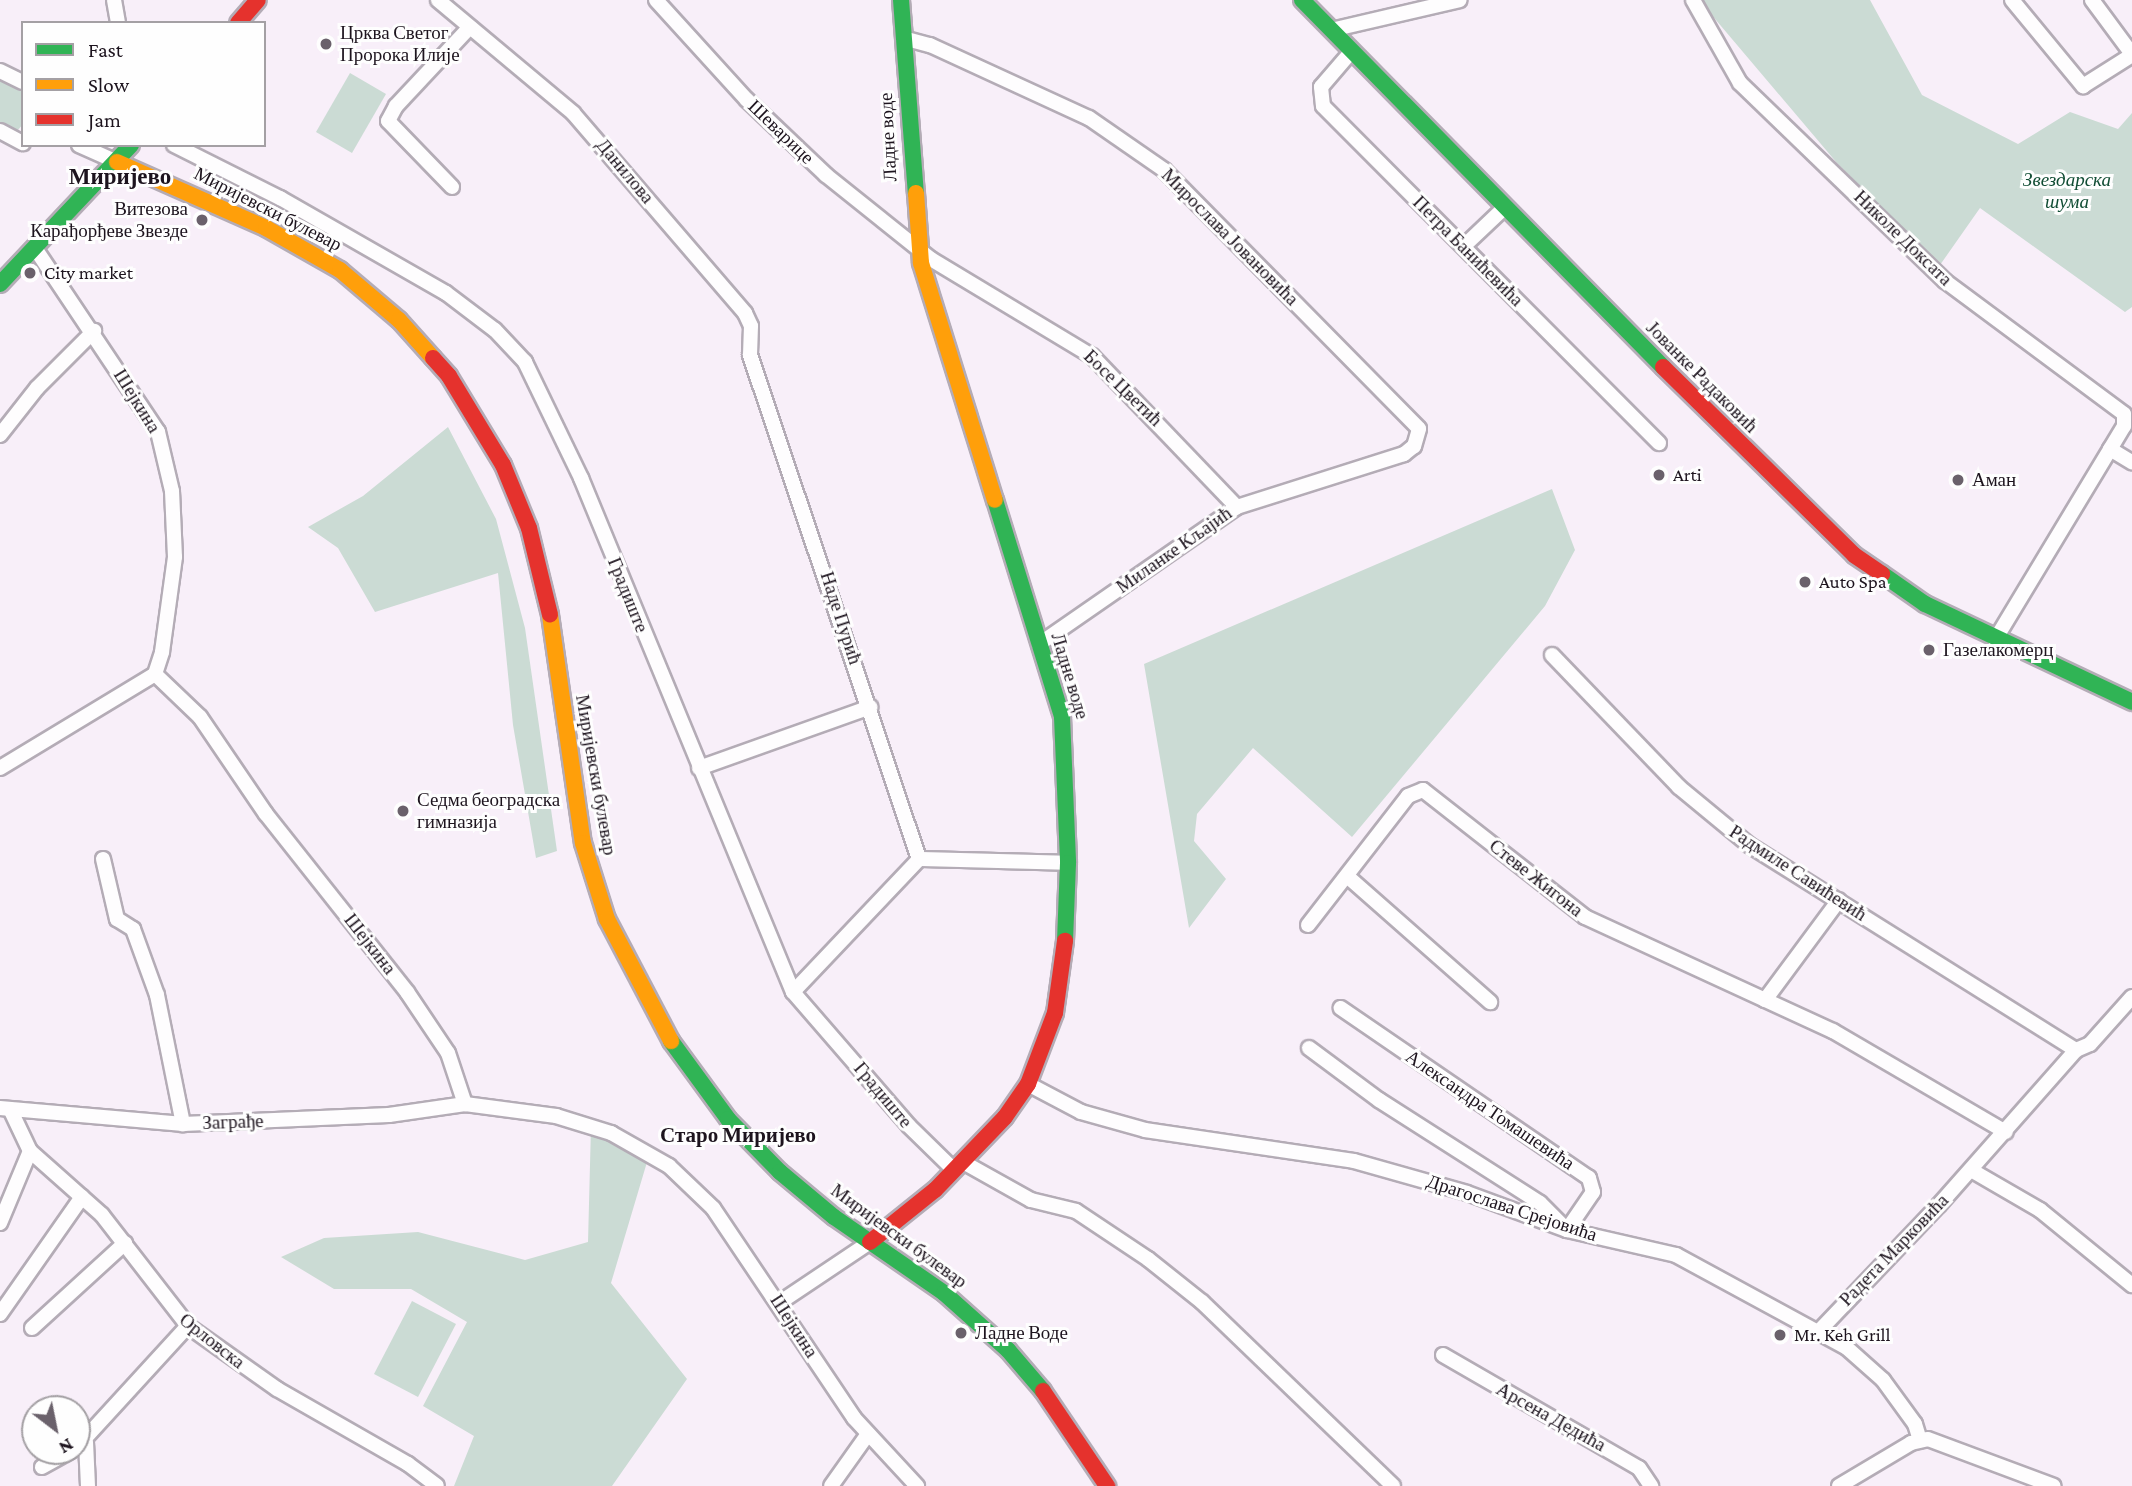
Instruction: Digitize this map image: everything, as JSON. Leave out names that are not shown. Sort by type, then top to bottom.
[{"type":"main road","points":[[240,21],[258,0]]},
{"type":"main road","name":"Ладне воде","points":[[870,1242],[959,1166],[1005,1117],[1028,1084],[1055,1013],[1066,937],[1069,863],[1065,732],[918,250],[901,0]]},
{"type":"main road","name":"Јованке Радаковић","points":[[1302,0],[1503,209],[1825,531],[1887,579],[1995,640],[2132,702]]},
{"type":"main road","points":[[0,284],[36,250],[129,147]]},
{"type":"main road","name":"Миријевски булевар","points":[[117,162],[266,228],[341,270],[399,320],[449,376],[503,466],[536,550],[551,619],[583,843],[607,919],[643,996],[686,1066],[736,1128],[794,1185],[944,1293],[1008,1350],[1045,1393],[1107,1486]]},
{"type":"street","points":[[114,0],[118,21]]},
{"type":"street","name":"Шеварице","points":[[656,0],[784,137],[918,250]]},
{"type":"street","points":[[1331,30],[1460,0]]},
{"type":"street","name":"Николе Доксата","points":[[1693,0],[1740,83],[1945,281],[2124,414],[2124,426],[1995,640]]},
{"type":"street","points":[[2011,0],[2083,86],[2090,85],[2132,55],[2092,0]]},
{"type":"street","name":"Данилова","points":[[441,1],[573,113],[740,307],[751,326],[749,349],[758,378]]},
{"type":"street","points":[[452,187],[388,121],[396,106],[470,27]]},
{"type":"street","name":"Мирослава Јовановића","points":[[903,38],[930,45],[1089,118],[1164,170],[1415,422]]},
{"type":"street","name":"Петра Банићевића","points":[[1351,52],[1321,87],[1324,106],[1659,443]]},
{"type":"street","points":[[0,71],[21,81]]},
{"type":"street","points":[[0,131],[21,142]]},
{"type":"street","points":[[83,147],[117,162]]},
{"type":"street","name":"Градиште","points":[[178,147],[280,198],[446,293],[513,348],[534,378],[571,454],[793,992],[909,1126],[959,1166],[1006,1189],[1100,1223],[1159,1267],[1230,1328],[1393,1486]]},
{"type":"street","points":[[1464,246],[1503,209]]},
{"type":"street","name":"Шејкина","points":[[36,250],[94,331],[158,432],[169,470],[174,557],[162,652],[155,674],[200,716],[266,814],[407,992],[448,1054],[465,1104],[573,1120],[650,1152],[682,1176],[713,1208],[868,1434],[917,1486]]},
{"type":"street","name":"Босе Цветић","points":[[918,250],[1092,356],[1237,507]]},
{"type":"street","points":[[0,435],[37,388],[94,331]]},
{"type":"street","name":"Наде Пурић","points":[[758,378],[919,859]]},
{"type":"street","name":"Миланке Кљајић","points":[[1039,644],[1237,507],[1404,454],[1418,438],[1415,422]]},
{"type":"street","points":[[2110,449],[2132,462]]},
{"type":"street","name":"Радмиле Савићевић","points":[[1552,655],[1718,821],[2076,1050]]},
{"type":"street","points":[[0,768],[155,674]]},
{"type":"street","points":[[699,768],[870,707]]},
{"type":"street","name":"Стеве Жигона","points":[[1308,925],[1408,796],[1423,790],[1585,917],[1878,1055],[2006,1132]]},
{"type":"street","points":[[103,859],[117,919],[133,929],[157,995],[183,1124]]},
{"type":"street","points":[[793,992],[919,859],[1069,863]]},
{"type":"street","points":[[1347,876],[1490,1002]]},
{"type":"street","points":[[1765,1000],[1839,900]]},
{"type":"street","name":"Радета Марковића","points":[[1819,1331],[2006,1132],[2076,1050],[2090,1044],[2132,997]]},
{"type":"street","name":"Александра Томашевића","points":[[1341,1008],[1589,1178],[1593,1192],[1567,1230]]},
{"type":"street","points":[[1309,1048],[1379,1100],[1525,1192],[1567,1230]]},
{"type":"street","name":"Драгослава Срејовића","points":[[1028,1084],[1081,1112],[1145,1130],[1354,1161],[1466,1193],[1567,1230],[1675,1255],[1819,1331],[1858,1356],[1883,1380],[1915,1424],[1920,1440]]},
{"type":"street","name":"Заграђе","points":[[6,1109],[183,1124],[389,1115],[465,1104]]},
{"type":"street","name":"Орловска","points":[[6,1109],[30,1151],[82,1196],[125,1243],[188,1326],[277,1389],[408,1464],[437,1486]]},
{"type":"street","points":[[0,1223],[30,1151]]},
{"type":"street","points":[[1971,1170],[2040,1210],[2132,1285]]},
{"type":"street","points":[[0,1314],[82,1196]]},
{"type":"street","name":"Ладне воде","points":[[779,1303],[870,1242]]},
{"type":"street","points":[[32,1328],[125,1243]]},
{"type":"street","points":[[91,1434],[188,1326]]},
{"type":"street","name":"Арсена Дедића","points":[[1443,1355],[1639,1468],[1651,1486]]},
{"type":"street","points":[[831,1486],[868,1434]]},
{"type":"street","points":[[1839,1486],[1920,1440],[1944,1443],[2054,1486]]},
{"type":"street","points":[[42,1467],[46,1465]]},
{"type":"street","points":[[84,1465],[88,1486]]},
{"type":"green space","name":"Звездарска шума","points":[[1699,0],[1870,0],[1922,95],[2018,144],[2070,112],[2118,129],[2132,113],[2132,307],[2125,312],[1980,208],[1940,265],[1837,163]]},
{"type":"green space","points":[[350,73],[386,94],[352,153],[316,132]]},
{"type":"green space","points":[[0,81],[21,90],[21,126],[18,130],[0,125]]},
{"type":"green space","points":[[448,427],[496,519],[525,628],[557,851],[536,858],[513,725],[498,573],[375,612],[338,548],[308,527],[363,496]]},
{"type":"green space","points":[[1552,489],[1575,550],[1545,606],[1352,837],[1253,748],[1197,814],[1194,841],[1226,879],[1189,928],[1144,664]]},
{"type":"green space","points":[[591,1126],[650,1152],[611,1283],[687,1379],[612,1486],[454,1486],[474,1436],[423,1406],[467,1322],[411,1289],[334,1289],[281,1257],[324,1238],[418,1232],[525,1260],[588,1242]]},
{"type":"green space","points":[[412,1301],[456,1324],[418,1397],[374,1374]]},
{"type":"traffic: fast","points":[[901,0],[916,193]]},
{"type":"traffic: fast","points":[[1302,0],[1663,367]]},
{"type":"traffic: fast","points":[[0,284],[129,147]]},
{"type":"traffic: fast","points":[[995,500],[1062,717],[1068,863],[1065,941]]},
{"type":"traffic: fast","points":[[1882,574],[1925,604],[2132,702]]},
{"type":"traffic: fast","points":[[671,1041],[728,1119],[780,1172],[834,1217],[944,1293],[1008,1350],[1043,1391]]},
{"type":"traffic: slow","points":[[117,162],[266,228],[340,270],[399,320],[433,358]]},
{"type":"traffic: slow","points":[[916,193],[921,263],[995,500]]},
{"type":"traffic: slow","points":[[550,615],[583,843],[607,919],[671,1041]]},
{"type":"traffic: jam","points":[[240,21],[258,0]]},
{"type":"traffic: jam","points":[[433,358],[449,376],[503,465],[529,528],[550,615]]},
{"type":"traffic: jam","points":[[1663,367],[1854,555],[1882,574]]},
{"type":"traffic: jam","points":[[870,1242],[935,1190],[1005,1117],[1028,1084],[1055,1013],[1065,941]]},
{"type":"traffic: jam","points":[[1043,1391],[1107,1486]]},
{"type":"place","name":"Црква Светог Пророка Илије","points":[[326,44]]},
{"type":"place","name":"Витезова Карађорђеве Звезде","points":[[202,220]]},
{"type":"place","name":"City market","points":[[30,273]]},
{"type":"place","name":"Arti","points":[[1659,475]]},
{"type":"place","name":"Аман","points":[[1958,480]]},
{"type":"place","name":"Auto Spa","points":[[1805,582]]},
{"type":"place","name":"Газелакомерц","points":[[1929,650]]},
{"type":"place","name":"Седма београдска гимназија","points":[[403,811]]},
{"type":"place","name":"Ладне Воде","points":[[961,1333]]},
{"type":"place","name":"Mr. Keh Grill","points":[[1780,1335]]},
{"type":"district","name":"Миријево","points":[[120,176]]},
{"type":"district","name":"Старо Миријево","points":[[738,1135]]}]
